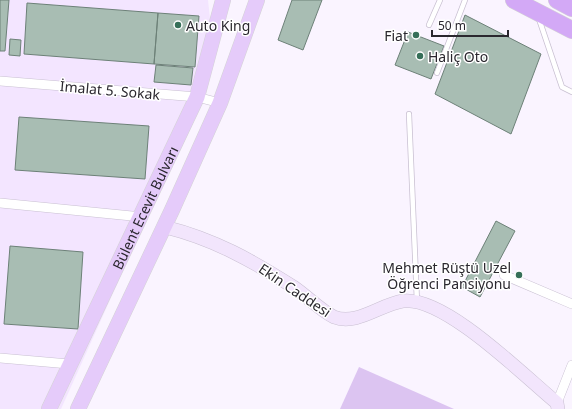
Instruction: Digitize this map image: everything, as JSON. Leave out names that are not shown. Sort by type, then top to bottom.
[{"type":"highway","points":[[514,0],[572,30]]},
{"type":"highway","points":[[557,0],[572,8]]},
{"type":"main road","name":"Bülent Ecevit Bulvarı","points":[[49,409],[69,364],[142,217],[197,97],[223,0]]},
{"type":"main road","points":[[78,409],[164,227],[220,103],[257,0]]},
{"type":"main road","name":"Ekin Caddesi","points":[[164,227],[193,234],[256,264],[300,292],[332,316],[340,319],[360,316],[394,303],[405,301],[417,302],[448,316],[473,332],[557,406]]},
{"type":"street","name":"İmalat 5. Sokak","points":[[0,81],[197,97],[220,103]]},
{"type":"street","points":[[0,203],[142,217]]},
{"type":"street","points":[[504,275],[572,304]]},
{"type":"street","points":[[0,358],[69,364]]},
{"type":"street","points":[[557,406],[572,365]]},
{"type":"lane","points":[[429,25],[440,0]]},
{"type":"lane","points":[[437,73],[465,0]]},
{"type":"lane","points":[[536,12],[562,87],[572,92]]},
{"type":"lane","points":[[409,114],[417,302]]},
{"type":"shaded area","points":[[0,0],[208,0],[211,28],[208,82],[61,409],[0,409]]},
{"type":"shaded area","points":[[359,367],[454,409],[340,409]]},
{"type":"building","points":[[0,0],[9,0],[5,51],[0,51]]},
{"type":"building","points":[[292,0],[322,0],[303,50],[278,40]]},
{"type":"building","points":[[27,3],[158,13],[154,64],[24,54]]},
{"type":"building","points":[[158,13],[199,16],[195,67],[154,64]]},
{"type":"building","points":[[465,15],[541,54],[511,134],[435,94]]},
{"type":"building","name":"Haliç Oto","points":[[408,32],[444,46],[431,79],[395,65]]},
{"type":"building","points":[[10,39],[21,40],[20,56],[9,55]]},
{"type":"building","points":[[156,65],[193,68],[191,85],[154,82]]},
{"type":"building","points":[[19,117],[149,126],[145,179],[15,170]]},
{"type":"building","points":[[496,221],[515,231],[480,297],[462,287]]},
{"type":"building","points":[[10,246],[83,252],[78,329],[4,324]]},
{"type":"place","name":"Auto King","points":[[178,25]]},
{"type":"place","name":"Fiat","points":[[416,35]]},
{"type":"place","name":"Haliç Oto","points":[[420,56]]},
{"type":"place","name":"Mehmet Rüştü Uzel Öğrenci Pansiyonu","points":[[519,275]]}]
